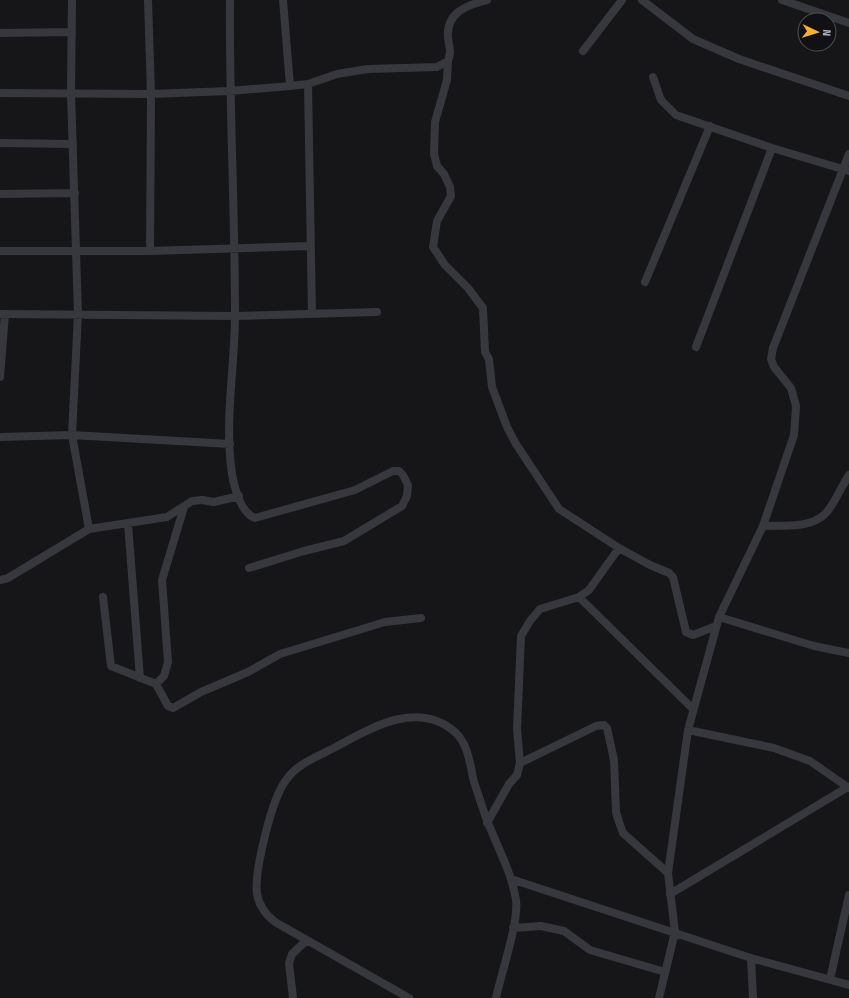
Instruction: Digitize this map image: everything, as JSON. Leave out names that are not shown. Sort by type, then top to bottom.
[{"type":"street","points":[[72,0],[71,93],[78,314],[72,435],[90,529]]},
{"type":"street","points":[[148,0],[151,94],[150,251]]},
{"type":"street","points":[[230,0],[229,91],[235,316],[230,444],[232,475],[239,496],[246,512],[255,518],[324,500],[355,490],[393,471],[399,470],[403,474],[408,485],[407,496],[402,506],[344,541],[304,550],[249,568]]},
{"type":"street","points":[[283,0],[290,86]]},
{"type":"street","points":[[487,0],[468,5],[455,14],[449,26],[448,37],[452,51],[448,61],[447,80],[435,122],[434,154],[437,166],[444,174],[450,187],[451,196],[437,221],[433,247],[445,265],[468,288],[483,308],[485,352],[489,359],[492,388],[516,444],[559,509],[619,548],[650,565],[669,573],[673,577],[686,632],[693,635],[716,626]]},
{"type":"street","points":[[583,51],[622,0]]},
{"type":"street","points":[[642,0],[693,39],[739,59],[849,96]]},
{"type":"street","points":[[782,0],[849,23]]},
{"type":"street","points":[[0,33],[72,32]]},
{"type":"street","points":[[0,93],[151,94],[229,91],[308,84],[337,74],[368,69],[437,67],[448,61]]},
{"type":"street","points":[[653,78],[661,100],[676,115],[772,148],[846,171]]},
{"type":"street","points":[[308,84],[312,314]]},
{"type":"street","points":[[645,282],[710,126]]},
{"type":"street","points":[[0,143],[73,144]]},
{"type":"street","points":[[696,347],[772,148]]},
{"type":"street","points":[[659,998],[675,932],[668,874],[688,730],[693,709],[719,617],[763,526],[794,435],[796,406],[791,388],[774,367],[771,359],[773,348],[846,171],[849,154]]},
{"type":"street","points":[[0,194],[75,193]]},
{"type":"street","points":[[0,251],[150,251],[310,246]]},
{"type":"street","points":[[0,376],[3,314],[235,316],[377,312]]},
{"type":"street","points":[[0,436],[72,435],[230,444]]},
{"type":"street","points":[[763,526],[807,523],[819,519],[827,512],[849,475]]},
{"type":"street","points":[[0,580],[8,578],[90,529],[167,517],[192,501],[202,500],[214,502],[239,496]]},
{"type":"street","points":[[156,684],[164,676],[168,662],[162,580],[184,507]]},
{"type":"street","points":[[128,524],[140,678]]},
{"type":"street","points":[[487,823],[509,784],[517,775],[520,763],[517,729],[521,636],[530,621],[540,609],[579,597],[589,590],[619,548]]},
{"type":"street","points":[[102,597],[111,666],[156,684],[168,706],[173,708],[201,692],[248,672],[280,654],[385,622],[421,618]]},
{"type":"street","points":[[579,597],[693,709]]},
{"type":"street","points":[[719,617],[814,646],[849,653]]},
{"type":"street","points":[[409,998],[275,922],[267,915],[257,895],[257,879],[260,858],[277,796],[286,780],[298,767],[374,726],[394,719],[416,717],[436,720],[457,734],[468,754],[474,781],[487,823],[512,879],[516,902],[514,928],[496,998]]},
{"type":"street","points":[[520,763],[596,726],[604,725],[607,728],[614,760],[616,812],[623,833],[668,874]]},
{"type":"street","points":[[670,894],[848,787],[810,761],[774,748],[688,730]]},
{"type":"street","points":[[512,879],[751,958],[849,985]]},
{"type":"street","points":[[830,979],[849,895]]},
{"type":"street","points":[[514,928],[541,926],[564,931],[590,950],[665,972]]},
{"type":"street","points":[[293,998],[289,963],[292,954],[307,940]]},
{"type":"street","points":[[751,958],[753,998]]}]
